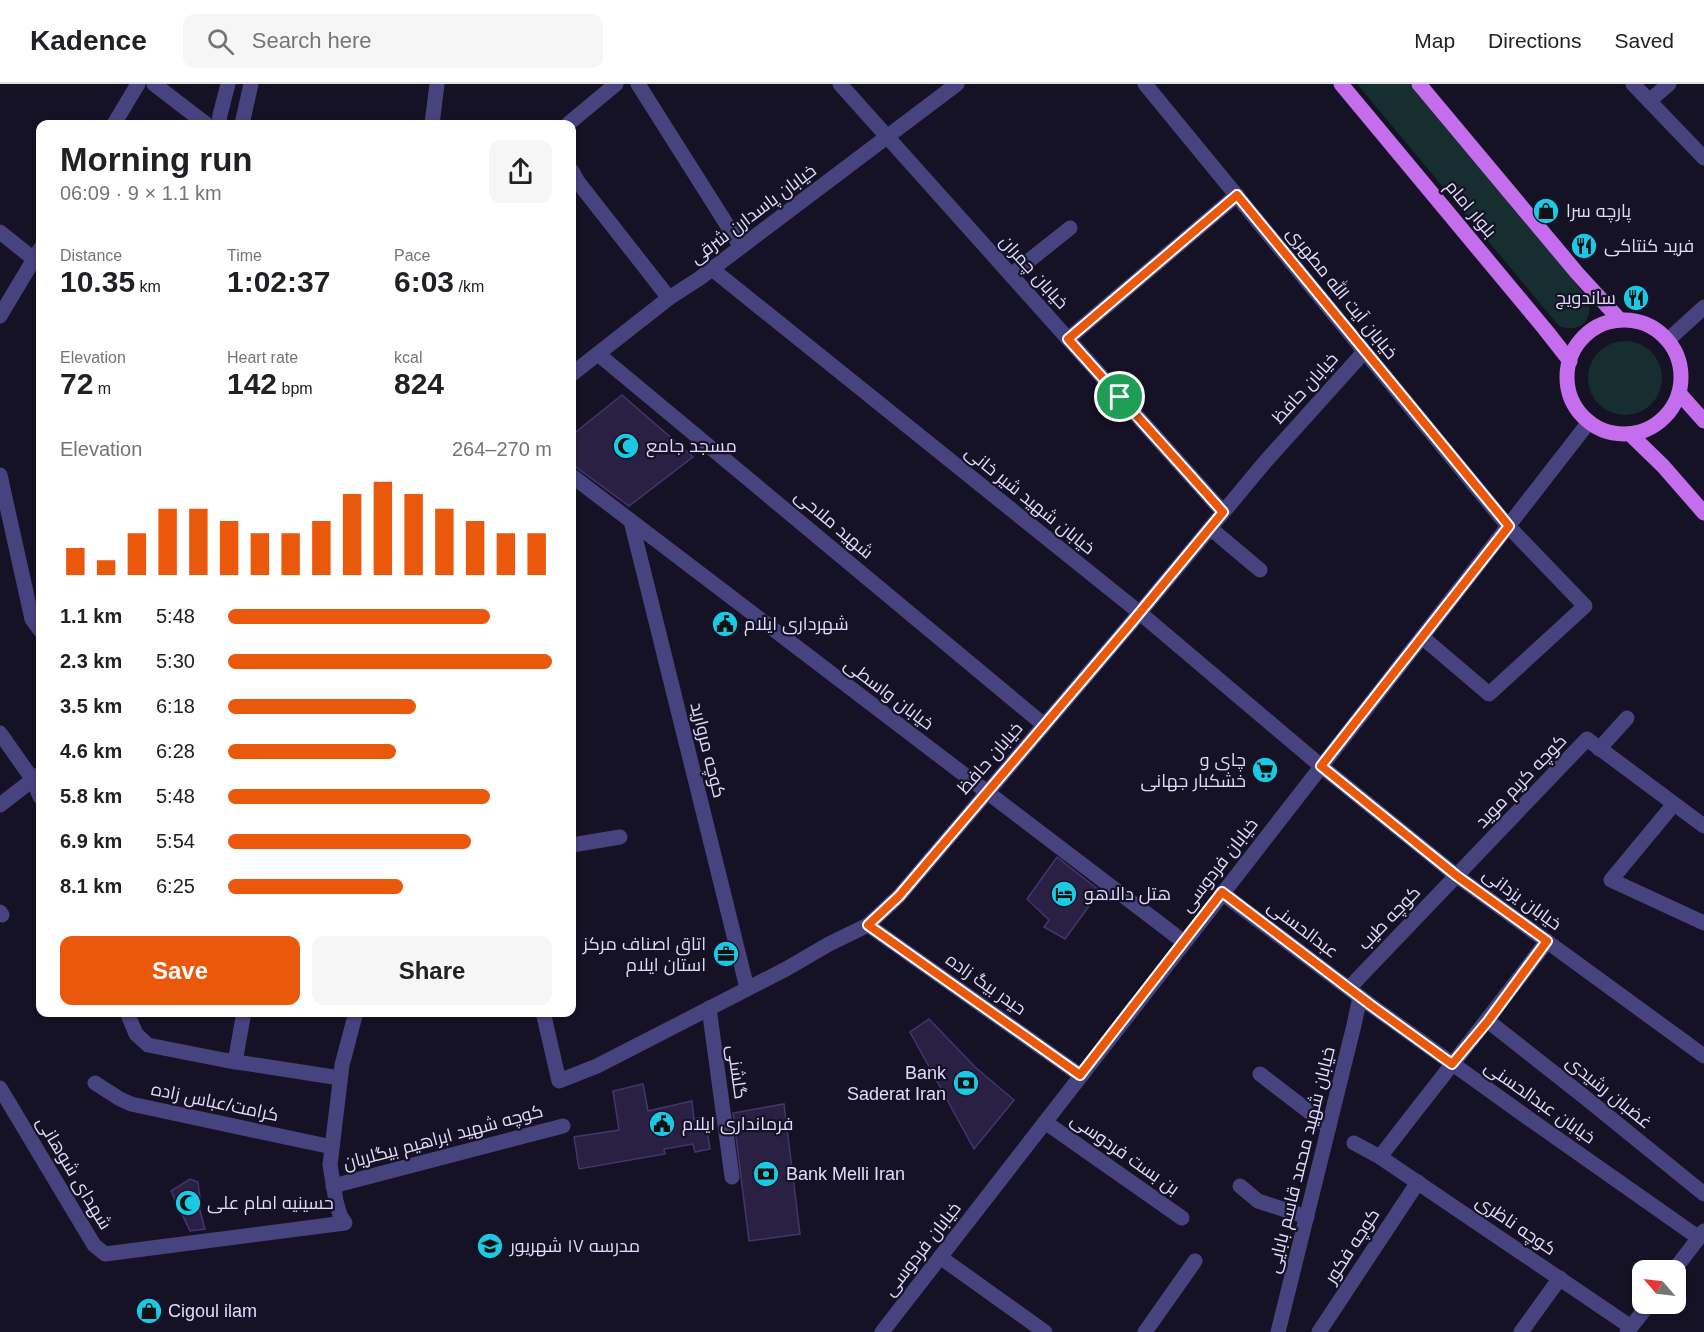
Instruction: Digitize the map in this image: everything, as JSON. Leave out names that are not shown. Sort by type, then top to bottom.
[{"type":"main road","name":"بلوار امام","points":[[1341,84],[1569,361]]},
{"type":"main road","points":[[1419,84],[1577,273],[1620,320]]},
{"type":"main road","points":[[1620,320],[1638,322],[1654,329],[1668,340],[1677,356],[1681,375],[1679,393],[1672,408],[1661,421],[1646,430],[1630,434],[1612,433],[1589,422],[1575,406],[1569,392],[1567,376],[1569,361],[1577,346],[1588,333],[1603,324],[1620,320]]},
{"type":"main road","points":[[1679,393],[1703,417]]},
{"type":"main road","points":[[1630,434],[1664,466],[1704,513]]},
{"type":"street","points":[[116,120],[138,84]]},
{"type":"street","points":[[154,84],[201,120]]},
{"type":"street","points":[[219,120],[228,84]]},
{"type":"street","points":[[243,120],[251,84]]},
{"type":"street","points":[[432,120],[437,84]]},
{"type":"street","points":[[573,120],[616,84]]},
{"type":"street","points":[[638,84],[741,247]]},
{"type":"street","name":"خیابان چمران","points":[[840,84],[1223,512]]},
{"type":"street","name":"خیابان پاسدارن شرقی","points":[[576,371],[669,298],[712,269],[957,84]]},
{"type":"street","name":"خیابان آیت الله مطهری","points":[[1145,84],[1509,526],[1585,606],[1489,694],[1422,637]]},
{"type":"street","points":[[1633,84],[1704,158]]},
{"type":"street","points":[[1649,101],[1669,84]]},
{"type":"street","points":[[576,178],[669,298]]},
{"type":"street","points":[[1068,339],[1237,195]]},
{"type":"street","points":[[1011,275],[1070,228]]},
{"type":"street","points":[[0,231],[36,257]]},
{"type":"street","points":[[0,316],[36,261]]},
{"type":"street","name":"خیابان شهید شیر خانی","points":[[712,269],[1140,613],[1321,766]]},
{"type":"street","points":[[1668,340],[1704,307]]},
{"type":"street","name":"خیابان حافظ","points":[[544,1017],[559,1081],[597,1066],[868,925],[899,896],[1265,462],[1364,352]]},
{"type":"street","name":"شهید ملاحی","points":[[598,354],[1044,725]]},
{"type":"street","name":"خیابان فردوسی","points":[[882,1332],[1589,422]]},
{"type":"street","points":[[0,475],[32,619],[36,624]]},
{"type":"street","name":"خیابان واسطی","points":[[576,479],[1184,942]]},
{"type":"street","name":"کوچه مروارید","points":[[631,521],[747,988]]},
{"type":"street","points":[[1210,528],[1260,570]]},
{"type":"street","points":[[1627,718],[1599,748],[1704,826]]},
{"type":"street","points":[[0,733],[36,776]]},
{"type":"street","name":"کوچه کریم موید","points":[[1457,876],[1587,740],[1599,748]]},
{"type":"street","name":"خیابان یزدانی","points":[[1321,766],[1457,876],[1704,1056]]},
{"type":"street","points":[[0,805],[36,778]]},
{"type":"street","points":[[1674,804],[1611,880],[1704,923]]},
{"type":"street","points":[[576,844],[620,837]]},
{"type":"street","name":"کوچه طیب","points":[[1354,992],[1457,876]]},
{"type":"street","name":"عبدالحسنی","points":[[1222,892],[1354,992]]},
{"type":"street","name":"حیدر بیگ زاده","points":[[868,925],[1080,1075]]},
{"type":"street","points":[[1380,1157],[1488,1021],[1547,941]]},
{"type":"street","name":"خیابان عبدالحسنی","points":[[1354,992],[1452,1064],[1702,1234]]},
{"type":"street","name":"خیابان شهید محمد قاسم بابایی","points":[[1278,1332],[1329,1127],[1354,992]]},
{"type":"street","name":"گلشنی","points":[[709,1008],[732,1178]]},
{"type":"street","points":[[129,1017],[136,1034],[148,1045],[235,1062],[340,1078]]},
{"type":"street","points":[[235,1062],[243,1017]]},
{"type":"street","points":[[333,1186],[330,1165],[336,1108],[342,1065],[355,1017]]},
{"type":"street","name":"غضبان رشیدی","points":[[1488,1021],[1704,1194]]},
{"type":"street","points":[[1260,1074],[1329,1127]]},
{"type":"street","name":"کرامت/عباس زاده","points":[[95,1083],[120,1100],[131,1104],[332,1147]]},
{"type":"street","name":"شهدای شوهانی","points":[[0,1089],[94,1245],[105,1254],[345,1223],[340,1215],[333,1186]]},
{"type":"street","name":"بن بست فردوسی","points":[[1045,1122],[1182,1218]]},
{"type":"street","name":"کوچه شهید ابراهیم بیگلریان","points":[[333,1186],[563,1126]]},
{"type":"street","name":"کوچه ناظری","points":[[1353,1143],[1380,1157],[1418,1182],[1560,1278],[1629,1329]]},
{"type":"street","name":"کوچه فکور","points":[[1319,1332],[1418,1182]]},
{"type":"street","points":[[1240,1186],[1258,1201],[1307,1217]]},
{"type":"street","points":[[1682,1260],[1702,1234]]},
{"type":"street","points":[[940,1257],[1045,1332]]},
{"type":"street","points":[[1145,1332],[1195,1261]]},
{"type":"street","points":[[1521,1332],[1560,1278]]},
{"type":"street","points":[[1629,1329],[1641,1314]]},
{"type":"green space","points":[[1357,84],[1410,84],[1587,297],[1589,312],[1586,321],[1578,327],[1559,326]]},
{"type":"green space","points":[[1618,341],[1632,341],[1646,347],[1656,357],[1662,371],[1660,392],[1646,409],[1632,415],[1618,415],[1604,409],[1594,399],[1588,385],[1588,371],[1594,357],[1604,347]]},
{"type":"building","name":"مسجد جامع","points":[[622,395],[693,457],[629,506],[576,467],[576,432]]},
{"type":"building","name":"هتل دالاهو","points":[[1057,857],[1100,891],[1065,939],[1044,927],[1049,920],[1027,899]]},
{"type":"building","name":"Bank Saderat Iran","points":[[929,1019],[975,1067],[1014,1100],[974,1149],[910,1032]]},
{"type":"building","name":"فرمانداری ایلام","points":[[643,1084],[648,1111],[692,1101],[694,1119],[705,1117],[710,1149],[695,1152],[693,1144],[664,1149],[665,1154],[579,1169],[574,1137],[619,1130],[613,1091]]},
{"type":"building","name":"Bank Melli Iran","points":[[784,1104],[800,1234],[749,1241],[733,1113]]},
{"type":"building","name":"حسینیه امام علی","points":[[190,1179],[198,1182],[199,1207],[205,1229],[190,1231],[171,1191]]},
{"type":"place","name":"پارچه سرا","points":[[1546,211]]},
{"type":"place","name":"فرید کنتاکی","points":[[1584,246]]},
{"type":"place","name":"ساندویچ","points":[[1636,298]]},
{"type":"place","name":"مسجد جامع","points":[[626,446]]},
{"type":"place","name":"شهرداری ایلام","points":[[725,624]]},
{"type":"place","name":"چای و خشکبار جهانی","points":[[1265,770]]},
{"type":"place","name":"هتل دالاهو","points":[[1064,894]]},
{"type":"place","name":"اتاق اصناف مرکز استان ایلام","points":[[726,954]]},
{"type":"place","name":"Bank Saderat Iran","points":[[966,1083]]},
{"type":"place","name":"فرمانداری ایلام","points":[[662,1124]]},
{"type":"place","name":"Bank Melli Iran","points":[[766,1174]]},
{"type":"place","name":"حسینیه امام علی","points":[[188,1203]]},
{"type":"place","name":"مدرسه ۱۷ شهریور","points":[[490,1246]]},
{"type":"place","name":"Cigoul ilam","points":[[149,1311]]},
{"type":"route","points":[[1237,195],[1509,526],[1321,766],[1457,876],[1547,941],[1488,1021],[1452,1064],[1222,892],[1080,1075],[868,925],[899,896],[1223,512],[1120,397],[1068,339],[1237,195]]}]
